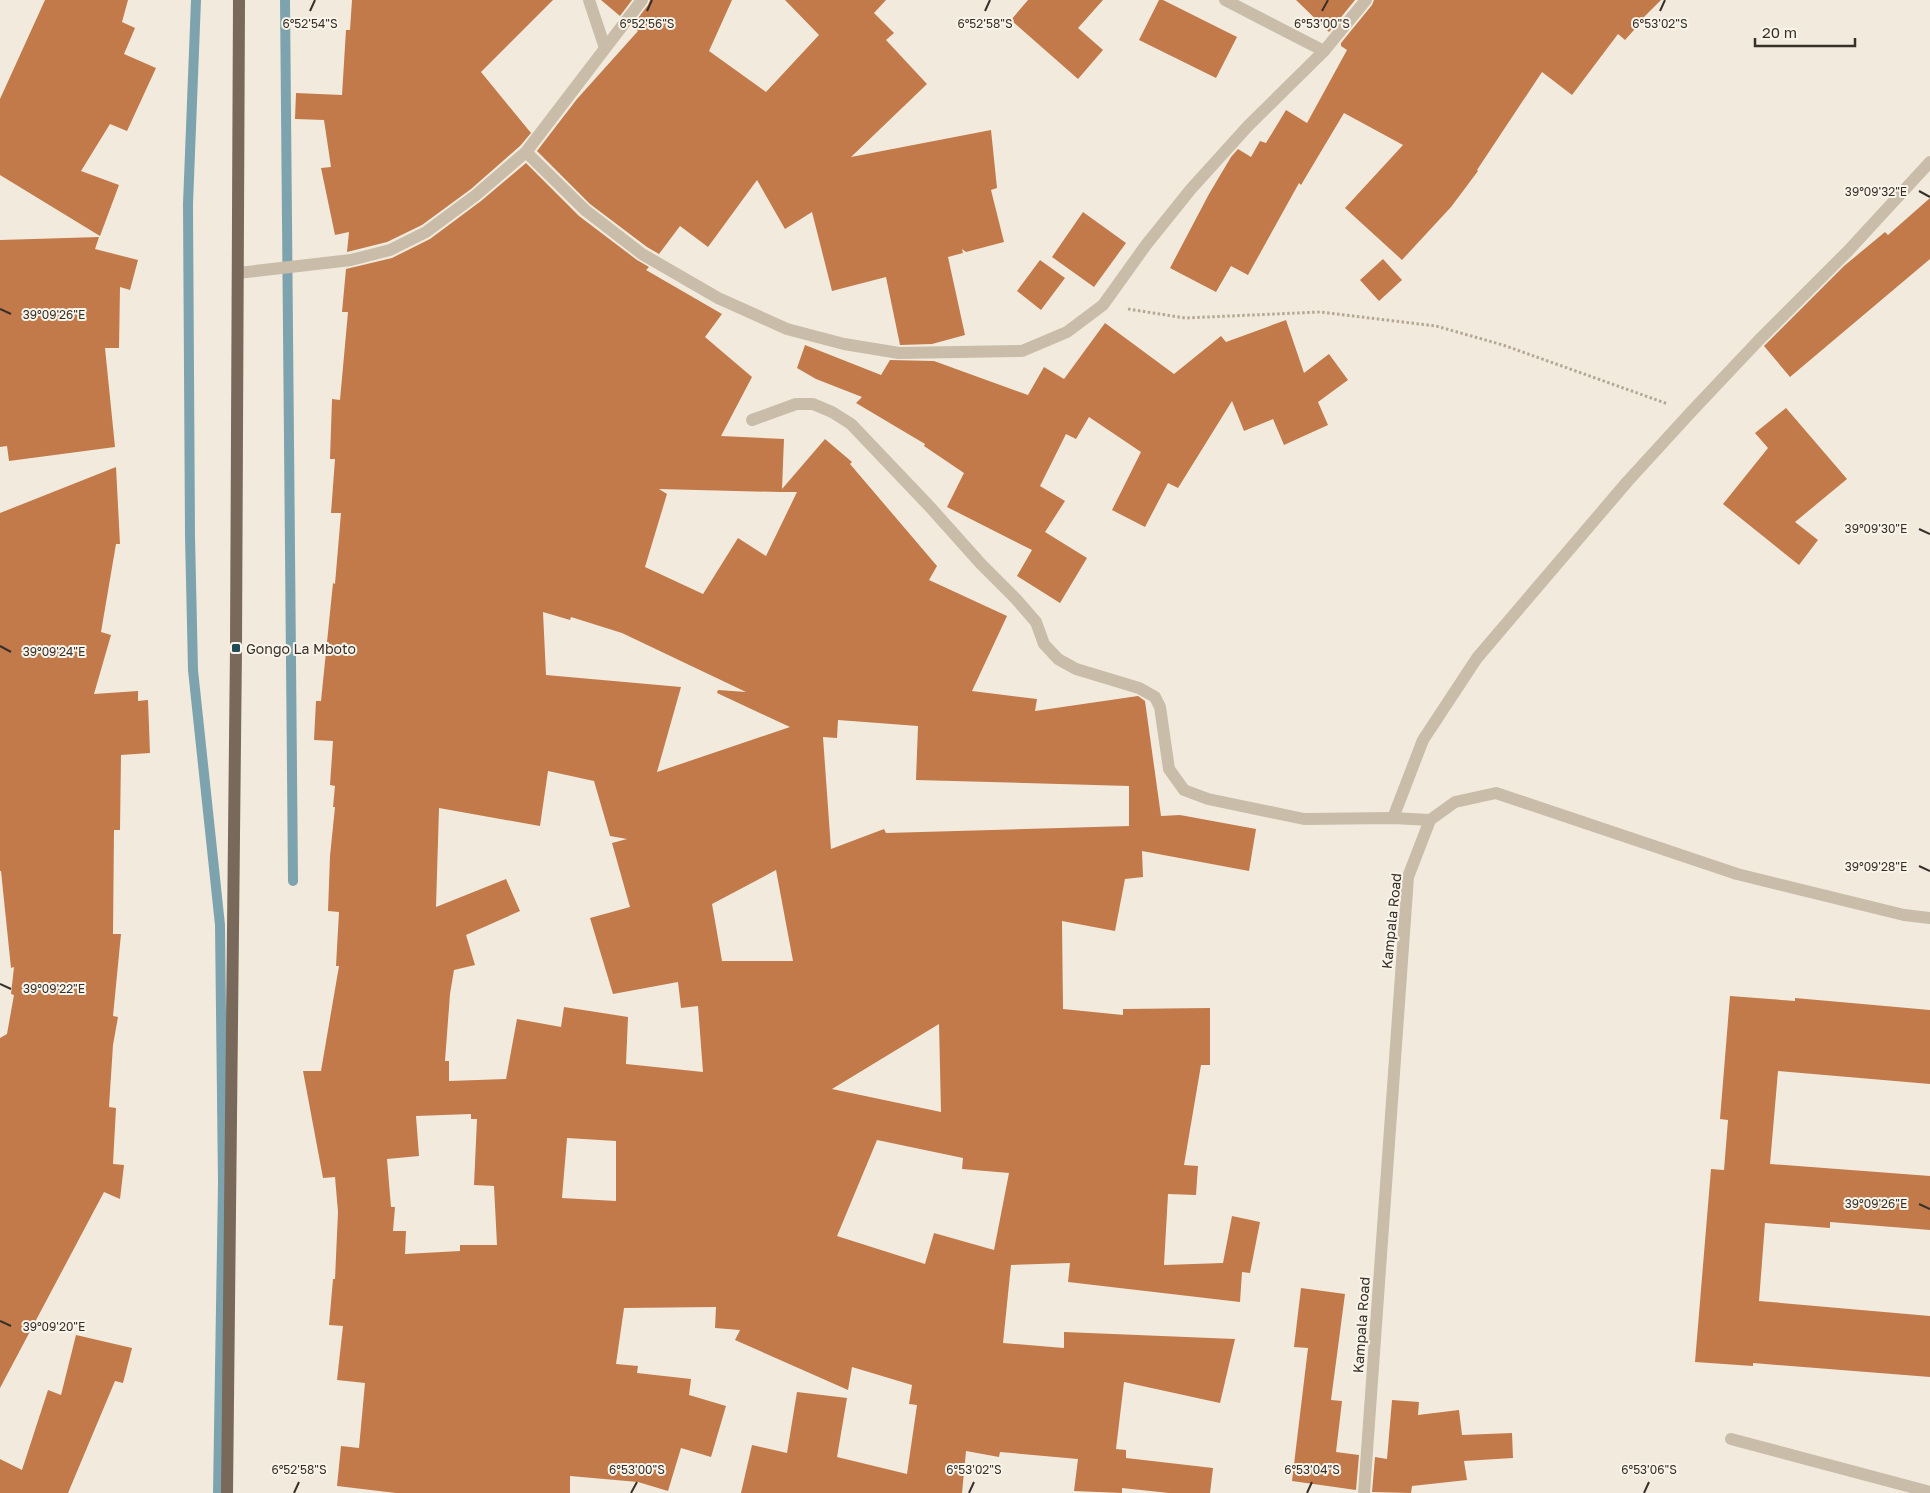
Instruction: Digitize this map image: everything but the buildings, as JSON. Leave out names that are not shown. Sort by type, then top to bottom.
[{"type":"main road","points":[[227,1493],[236,648],[239,0]]},
{"type":"street","points":[[589,0],[606,48]]},
{"type":"street","points":[[238,273],[351,260],[390,250],[426,232],[476,195],[526,152],[642,0]]},
{"type":"street","points":[[1225,0],[1324,51]]},
{"type":"street","points":[[526,152],[585,210],[642,254],[718,298],[787,329],[844,344],[899,353],[1022,351],[1067,332],[1103,305],[1146,245],[1192,189],[1248,126],[1324,51],[1366,0]]},
{"type":"street","points":[[1393,818],[1423,740],[1477,658],[1627,482],[1690,412],[1758,340],[1848,251],[1930,162]]},
{"type":"street","points":[[752,420],[796,404],[813,404],[832,412],[851,424],[1016,599],[1036,622],[1044,644],[1058,660],[1076,669],[1139,688],[1155,697],[1160,707],[1169,769],[1184,790],[1208,799],[1304,819],[1393,818],[1430,820],[1455,802],[1496,793],[1737,874],[1904,915],[1930,918]]},
{"type":"street","name":"Kampala Road","points":[[1364,1493],[1408,877],[1430,820]]},
{"type":"street","points":[[1731,1439],[1930,1492]]},
{"type":"path","points":[[1103,305],[1185,318],[1320,312],[1436,326],[1503,344],[1690,412]]},
{"type":"waterway","points":[[196,0],[188,204],[190,536],[193,670],[220,925],[223,1183],[218,1493]]},
{"type":"waterway","points":[[285,0],[293,881]]},
{"type":"place","name":"Gongo La Mboto","points":[[236,648]]}]
